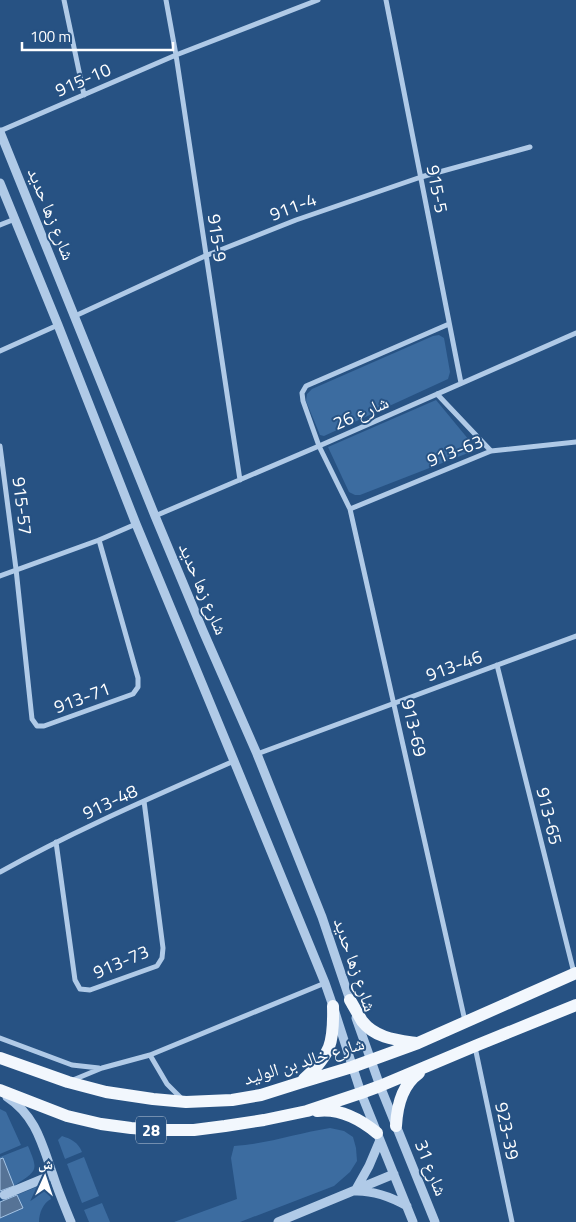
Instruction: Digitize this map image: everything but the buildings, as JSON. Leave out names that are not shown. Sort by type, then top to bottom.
[{"type":"main road","name":"شارع خالد بن الوليد","points":[[0,1058],[68,1082],[106,1092],[186,1102],[232,1100],[261,1095],[352,1067],[418,1043],[575,973]]},
{"type":"main road","points":[[350,1000],[363,1022],[377,1034],[418,1043]]},
{"type":"main road","name":"28","points":[[0,1092],[67,1116],[101,1124],[131,1128],[194,1130],[264,1120],[307,1112],[380,1086],[576,1005]]},
{"type":"main road","points":[[299,1083],[317,1067],[325,1057],[332,1042],[334,1006]]},
{"type":"main road","points":[[396,1126],[397,1112],[402,1095],[416,1075],[427,1066]]},
{"type":"main road","points":[[307,1112],[322,1110],[352,1116],[365,1124],[378,1136]]},
{"type":"street","points":[[64,0],[84,95]]},
{"type":"street","name":"915-9","points":[[166,0],[176,55],[240,480]]},
{"type":"street","name":"915-10","points":[[0,132],[176,55],[318,0]]},
{"type":"street","name":"915-5","points":[[386,0],[461,383]]},
{"type":"street","name":"شارع زها حديد","points":[[0,132],[155,516],[257,754],[322,917],[380,1086]]},
{"type":"street","name":"911-4","points":[[75,316],[205,256],[296,220],[421,177],[530,147]]},
{"type":"street","name":"شارع زها حديد","points":[[0,183],[136,524],[325,983],[361,1093]]},
{"type":"street","points":[[0,225],[15,219]]},
{"type":"street","name":"913-69","points":[[449,324],[306,386],[302,393],[303,401],[320,446],[350,509],[466,1022]]},
{"type":"street","points":[[0,351],[58,325]]},
{"type":"street","name":"شارع 26","points":[[155,516],[320,446],[576,333]]},
{"type":"street","points":[[437,394],[491,451]]},
{"type":"street","name":"913-63","points":[[350,509],[491,451],[576,442]]},
{"type":"street","name":"915-57","points":[[0,446],[16,570]]},
{"type":"street","points":[[0,576],[99,540],[136,524]]},
{"type":"street","name":"913-71","points":[[16,570],[32,719],[37,726],[44,726],[133,694],[138,687],[138,678],[99,540]]},
{"type":"street","name":"913-46","points":[[257,754],[576,636]]},
{"type":"street","name":"913-65","points":[[497,665],[575,973]]},
{"type":"street","name":"913-48","points":[[0,872],[56,842],[234,761]]},
{"type":"street","name":"913-73","points":[[56,842],[75,980],[80,989],[90,990],[157,966],[162,958],[163,948],[144,801]]},
{"type":"street","points":[[68,1082],[102,1068],[150,1055],[325,983]]},
{"type":"street","points":[[0,1038],[72,1065],[102,1068]]},
{"type":"street","name":"923-39","points":[[475,1046],[512,1222]]},
{"type":"street","points":[[348,1053],[353,1059],[362,1058],[367,1052],[367,1047]]},
{"type":"street","points":[[150,1055],[167,1084],[186,1102]]},
{"type":"street","name":"شارع 31","points":[[380,1086],[435,1222]]},
{"type":"street","points":[[0,1092],[15,1102],[38,1132],[52,1175],[71,1222]]},
{"type":"street","name":"شارع 31","points":[[361,1093],[414,1222]]},
{"type":"street","points":[[355,1191],[369,1166],[378,1136]]},
{"type":"street","points":[[278,1222],[394,1174]]},
{"type":"street","points":[[4,1195],[52,1175]]},
{"type":"street","points":[[355,1191],[382,1194],[407,1206]]},
{"type":"shaded area","points":[[439,335],[444,338],[450,372],[448,379],[324,436],[320,435],[306,401],[307,394],[312,389]]},
{"type":"shaded area","points":[[436,400],[469,440],[470,447],[468,453],[360,495],[349,492],[328,447]]},
{"type":"shaded area","points":[[0,1109],[6,1112],[21,1145],[0,1154]]},
{"type":"shaded area","points":[[330,1128],[344,1131],[353,1137],[357,1161],[350,1172],[334,1186],[240,1222],[174,1222],[237,1199],[231,1158],[234,1146]]},
{"type":"shaded area","points":[[62,1136],[74,1141],[82,1152],[65,1159],[58,1140]]},
{"type":"shaded area","points":[[28,1146],[34,1161],[34,1170],[14,1186],[3,1158],[0,1159],[0,1157]]},
{"type":"shaded area","points":[[84,1157],[99,1196],[82,1203],[67,1164]]},
{"type":"shaded area","points":[[3,1158],[14,1186],[0,1191],[0,1159]]},
{"type":"shaded area","points":[[46,1183],[51,1199],[42,1209],[39,1222],[0,1222],[0,1218],[23,1208],[17,1195]]},
{"type":"shaded area","points":[[17,1195],[23,1208],[0,1218],[0,1202]]},
{"type":"shaded area","points":[[102,1203],[110,1222],[89,1222],[84,1210]]}]
